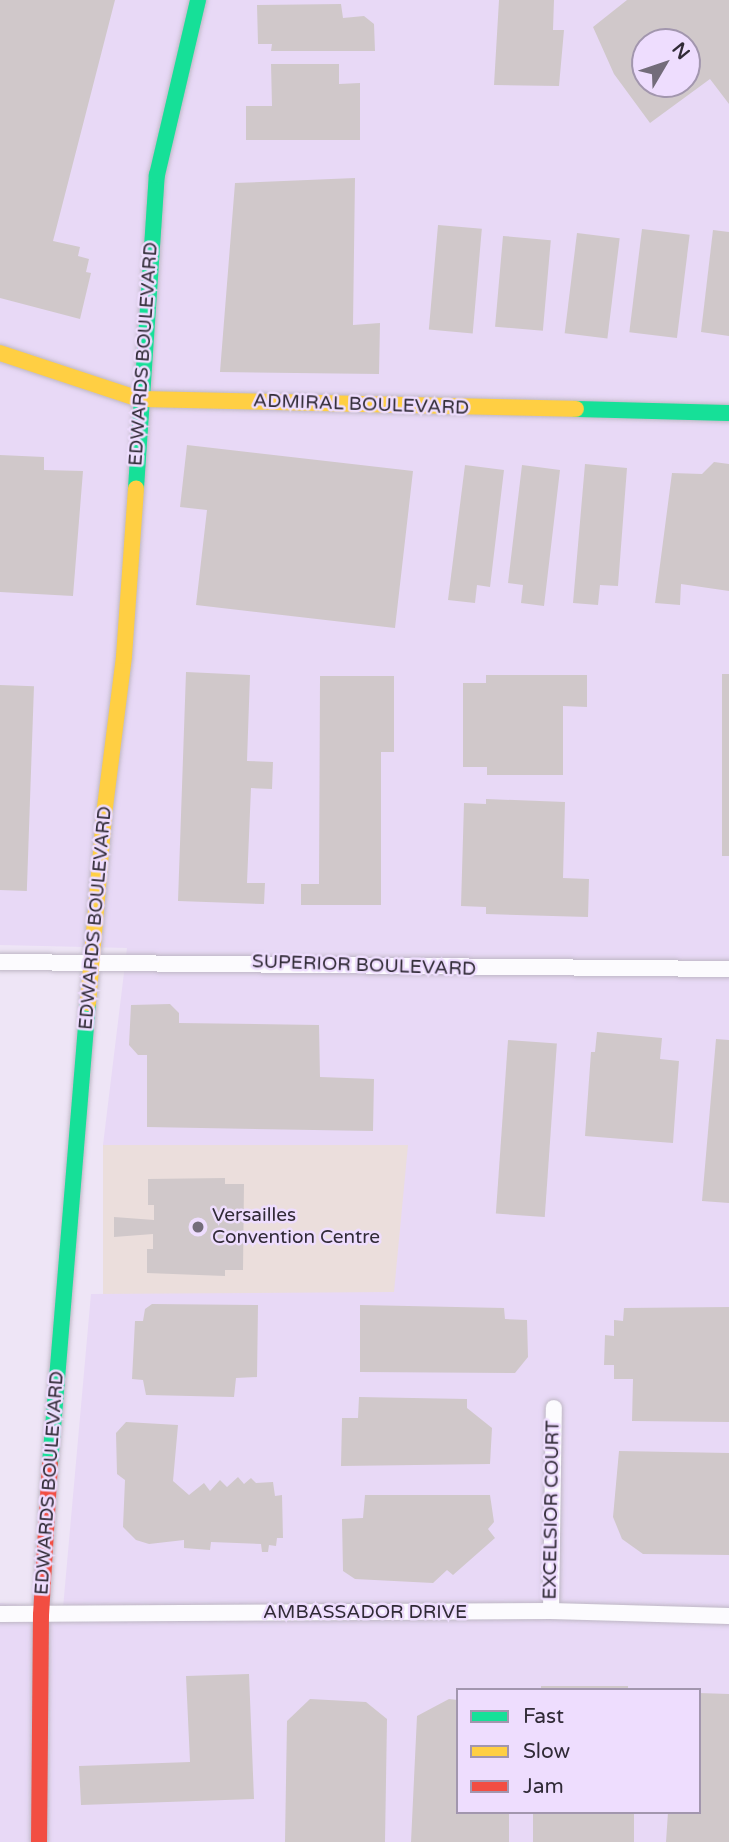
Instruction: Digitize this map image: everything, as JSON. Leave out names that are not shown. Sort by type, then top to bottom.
[{"type":"street","name":"EDWARDS BOULEVARD","points":[[39,1842],[41,1615],[92,959],[124,656],[139,399],[157,175],[198,0]]},
{"type":"street","name":"ADMIRAL BOULEVARD","points":[[0,353],[139,399],[729,413]]},
{"type":"street","name":"SUPERIOR BOULEVARD","points":[[0,962],[92,959],[452,970],[729,970]]},
{"type":"street","name":"EXCELSIOR COURT","points":[[551,1611],[554,1408]]},
{"type":"street","name":"AMBASSADOR DRIVE","points":[[0,1614],[551,1611],[729,1616]]},
{"type":"shaded area","points":[[0,0],[729,0],[729,1842],[0,1842],[0,1603],[63,1608],[91,1294],[394,1292],[408,1145],[103,1145],[127,948],[0,945]]},
{"type":"shaded area","points":[[103,1145],[409,1145],[409,1294],[103,1294]]},
{"type":"building","points":[[0,0],[115,0],[53,241],[80,247],[78,256],[89,259],[86,272],[91,273],[80,319],[0,298]]},
{"type":"building","points":[[499,0],[554,0],[553,30],[564,30],[559,86],[494,85]]},
{"type":"building","points":[[627,0],[729,0],[729,104],[710,79],[701,86],[701,28],[631,28],[631,97],[614,74],[593,27]]},
{"type":"building","points":[[341,4],[343,18],[364,16],[374,24],[375,51],[271,51],[272,44],[258,44],[257,5]]},
{"type":"building","points":[[271,64],[339,64],[339,84],[360,83],[360,140],[246,140],[246,106],[272,106]]},
{"type":"building","points":[[632,98],[684,98],[650,123]]},
{"type":"building","points":[[355,178],[353,325],[380,323],[379,374],[220,372],[235,183]]},
{"type":"building","points":[[438,225],[482,229],[473,333],[429,330]]},
{"type":"building","points":[[642,229],[690,235],[677,338],[629,332]]},
{"type":"building","points":[[713,230],[729,232],[729,336],[701,332]]},
{"type":"building","points":[[577,233],[620,238],[607,338],[565,333]]},
{"type":"building","points":[[503,236],[551,240],[543,331],[495,327]]},
{"type":"building","points":[[187,445],[413,471],[395,628],[196,605],[207,510],[180,507]]},
{"type":"building","points":[[0,455],[44,457],[44,470],[83,471],[73,596],[0,592]]},
{"type":"building","points":[[714,462],[729,464],[729,591],[681,584],[680,605],[655,603],[672,473],[702,474]]},
{"type":"building","points":[[585,464],[627,468],[618,586],[600,585],[598,605],[573,603]]},
{"type":"building","points":[[465,465],[504,470],[490,587],[477,585],[475,603],[448,600]]},
{"type":"building","points":[[522,465],[560,470],[544,606],[521,603],[523,585],[508,583]]},
{"type":"building","points":[[186,672],[250,675],[247,761],[273,762],[272,789],[251,788],[247,883],[265,883],[264,904],[178,901]]},
{"type":"building","points":[[722,674],[729,674],[729,856],[722,856]]},
{"type":"building","points":[[486,675],[587,675],[587,707],[563,706],[563,775],[487,775],[487,767],[463,767],[463,683],[486,683]]},
{"type":"building","points":[[320,676],[394,676],[394,752],[381,752],[381,905],[301,905],[301,884],[319,884]]},
{"type":"building","points":[[0,685],[34,686],[27,891],[0,890]]},
{"type":"building","points":[[486,799],[565,802],[563,878],[589,879],[588,917],[486,914],[486,907],[461,906],[464,803],[486,804]]},
{"type":"building","points":[[170,1004],[179,1013],[179,1023],[319,1025],[320,1077],[374,1079],[373,1131],[147,1127],[147,1055],[138,1055],[129,1045],[131,1005]]},
{"type":"building","points":[[597,1032],[662,1038],[660,1059],[679,1061],[673,1143],[585,1136],[591,1052],[595,1052]]},
{"type":"building","points":[[716,1039],[729,1040],[729,1203],[702,1201]]},
{"type":"building","points":[[508,1040],[557,1043],[545,1217],[496,1214]]},
{"type":"building","name":"Versailles Convention Centre","points":[[225,1178],[225,1184],[244,1184],[243,1270],[225,1270],[225,1276],[147,1273],[147,1249],[153,1249],[153,1234],[114,1237],[114,1217],[154,1220],[154,1205],[148,1205],[148,1179]]},
{"type":"building","points":[[152,1304],[258,1305],[257,1377],[236,1378],[234,1397],[146,1395],[143,1380],[132,1379],[135,1321],[143,1321],[145,1309]]},
{"type":"building","points":[[360,1305],[504,1308],[505,1319],[527,1320],[528,1357],[515,1373],[360,1372]]},
{"type":"building","points":[[729,1307],[729,1422],[632,1421],[633,1379],[614,1379],[614,1365],[604,1365],[605,1335],[614,1336],[614,1320],[623,1321],[624,1308]]},
{"type":"building","points":[[359,1397],[467,1399],[467,1408],[492,1428],[490,1464],[341,1466],[342,1418],[358,1418]]},
{"type":"building","points":[[126,1422],[178,1425],[173,1481],[189,1495],[204,1483],[210,1491],[220,1480],[227,1487],[238,1477],[244,1484],[251,1478],[256,1483],[273,1482],[275,1496],[282,1495],[283,1538],[277,1538],[276,1546],[269,1545],[268,1552],[262,1552],[261,1544],[211,1542],[210,1550],[184,1548],[184,1540],[149,1544],[136,1540],[123,1527],[125,1480],[117,1474],[116,1433]]},
{"type":"building","points":[[619,1451],[729,1453],[729,1555],[643,1554],[622,1539],[613,1517]]},
{"type":"building","points":[[365,1495],[490,1495],[494,1522],[488,1529],[495,1538],[453,1575],[447,1570],[433,1583],[355,1579],[343,1571],[342,1519],[363,1518]]},
{"type":"building","points":[[249,1674],[254,1799],[81,1805],[79,1766],[190,1762],[186,1676]]},
{"type":"building","points":[[628,1686],[628,1688],[541,1688]]},
{"type":"building","points":[[701,1693],[729,1694],[729,1842],[666,1842],[668,1814],[701,1814]]},
{"type":"building","points":[[310,1699],[366,1702],[387,1719],[385,1842],[285,1842],[287,1721]]},
{"type":"building","points":[[449,1699],[456,1700],[456,1814],[509,1814],[509,1842],[411,1842],[417,1716]]},
{"type":"building","points":[[533,1814],[634,1814],[634,1842],[533,1842]]},
{"type":"traffic: fast","points":[[136,488],[157,175],[198,0]]},
{"type":"traffic: fast","points":[[576,409],[729,413]]},
{"type":"traffic: fast","points":[[50,1464],[88,1003]]},
{"type":"traffic: slow","points":[[0,353],[139,399],[576,409]]},
{"type":"traffic: slow","points":[[88,1003],[104,815],[124,656],[136,488]]},
{"type":"traffic: jam","points":[[39,1842],[41,1615],[50,1464]]},
{"type":"place","name":"Versailles Convention Centre","points":[[198,1227]]}]
